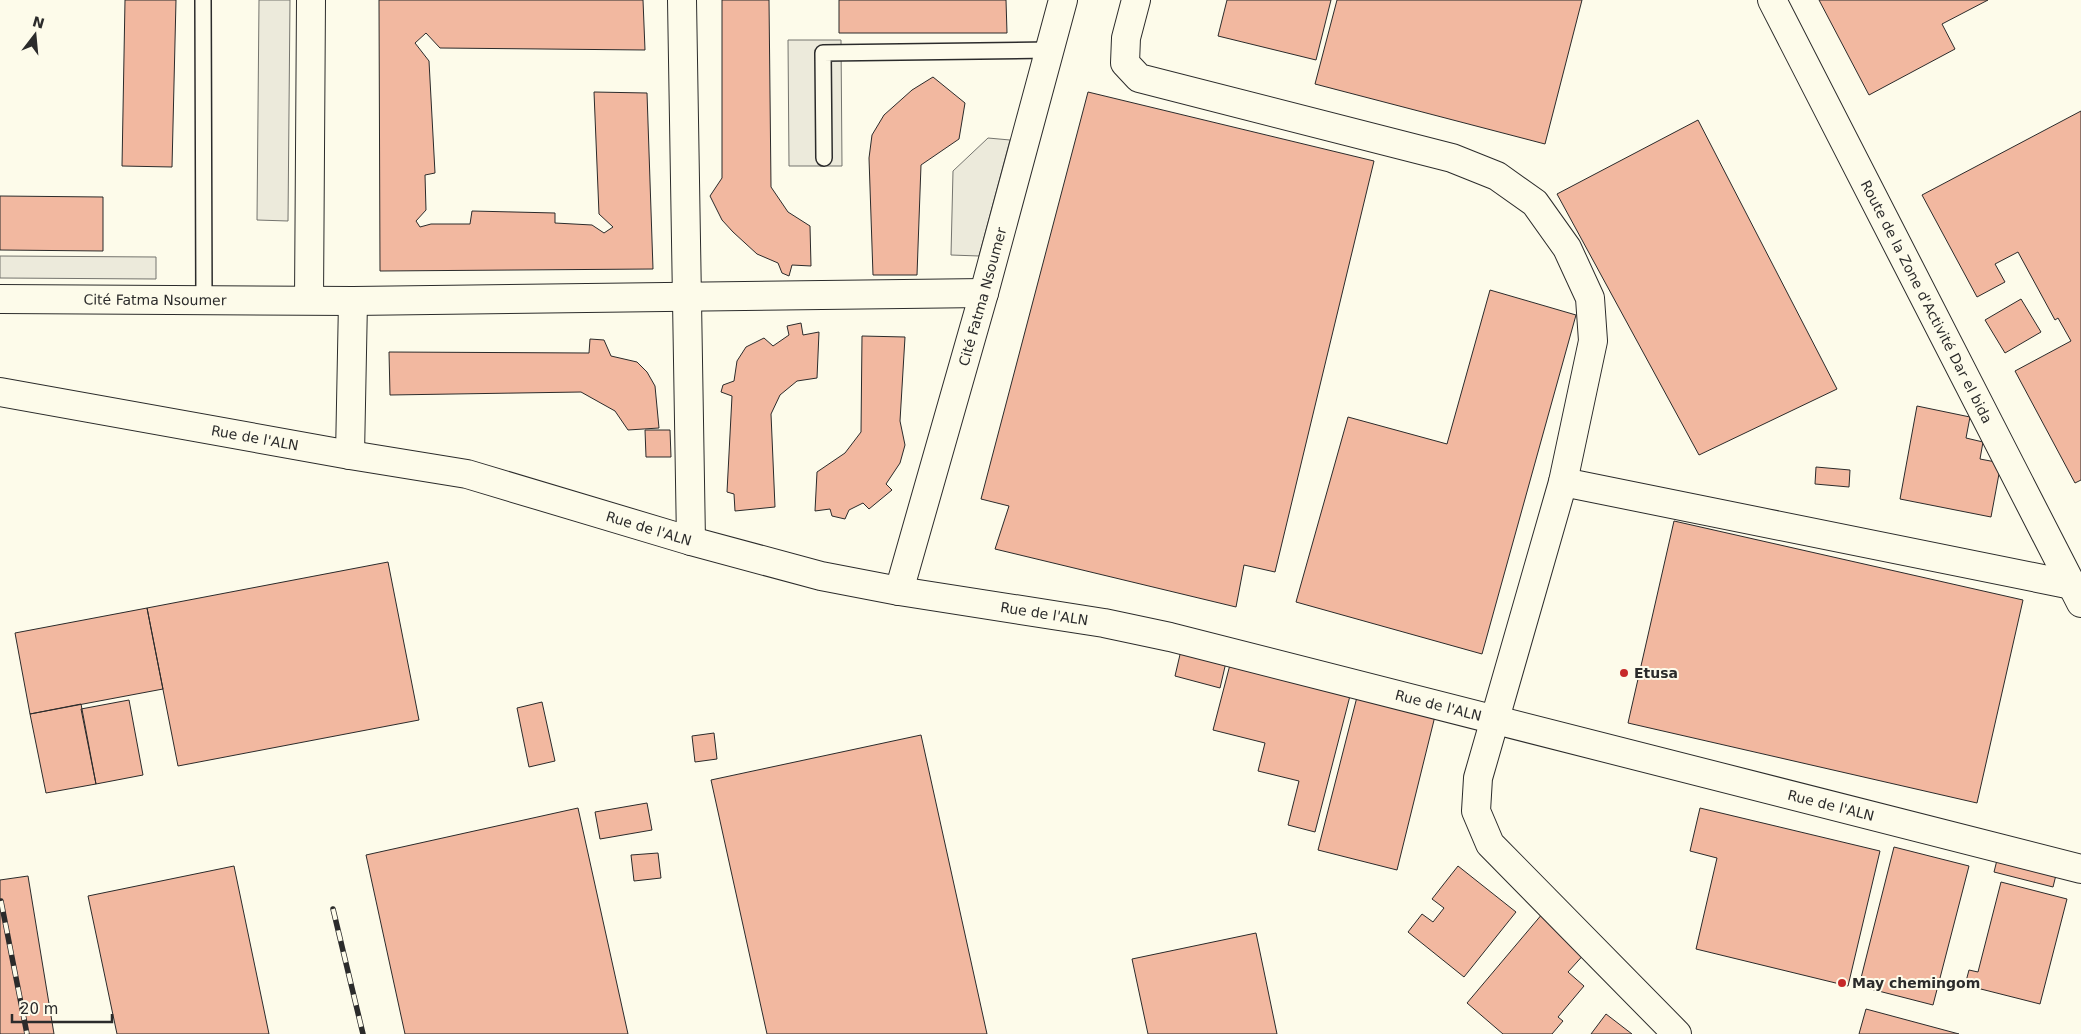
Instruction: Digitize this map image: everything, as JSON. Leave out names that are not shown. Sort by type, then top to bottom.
[{"type":"street","points":[[309,300],[311,0]]},
{"type":"street","points":[[682,0],[691,541]]},
{"type":"street","name":"Cité Fatma Nsoumer","points":[[899,591],[984,293],[1063,0]]},
{"type":"street","points":[[1136,0],[1126,38],[1125,63],[1139,78],[1452,158],[1497,176],[1535,203],[1567,248],[1590,298],[1594,341],[1563,482],[1496,721],[1478,778],[1476,811],[1490,844],[1677,1034]]},
{"type":"street","name":"Route de la Zone d'Activité Dar el bida","points":[[1772,0],[2076,594]]},
{"type":"street","name":"Cité Fatma Nsoumer","points":[[0,299],[353,301],[984,293]]},
{"type":"street","points":[[350,455],[353,301]]},
{"type":"street","name":"Rue de l'ALN","points":[[0,392],[350,455],[467,474],[691,541],[821,576],[899,591],[1058,615],[1152,633],[2081,869]]},
{"type":"street","points":[[1563,482],[2076,594]]},
{"type":"lane","points":[[203,0],[204,300]]},
{"type":"lane","points":[[824,158],[823,52],[1050,50]]},
{"type":"shaded area","points":[[259,0],[290,0],[288,221],[257,220]]},
{"type":"shaded area","points":[[788,40],[841,40],[842,166],[789,166]]},
{"type":"shaded area","points":[[988,138],[1010,140],[979,256],[951,255],[953,171]]},
{"type":"shaded area","points":[[0,256],[156,257],[156,279],[0,278]]},
{"type":"building","points":[[125,0],[176,0],[172,167],[122,166]]},
{"type":"building","points":[[379,0],[643,0],[645,50],[440,48],[426,33],[415,43],[429,61],[435,173],[425,175],[426,210],[416,221],[420,227],[431,224],[470,224],[472,211],[555,213],[555,223],[592,225],[604,233],[613,227],[599,214],[594,92],[647,93],[653,269],[380,271]]},
{"type":"building","points":[[722,0],[769,0],[771,187],[788,212],[810,226],[811,266],[792,265],[789,276],[782,273],[778,263],[757,254],[733,232],[722,220],[710,196],[722,178]]},
{"type":"building","points":[[839,0],[1006,0],[1007,33],[839,33]]},
{"type":"building","points":[[1227,0],[1331,0],[1316,60],[1218,36]]},
{"type":"building","points":[[1337,0],[1582,0],[1545,144],[1315,84]]},
{"type":"building","points":[[1819,0],[1988,0],[1942,24],[1955,49],[1869,95]]},
{"type":"building","points":[[933,77],[965,103],[959,139],[921,165],[917,275],[873,275],[869,158],[872,135],[884,115],[912,90]]},
{"type":"building","points":[[1088,92],[1374,161],[1275,572],[1244,565],[1236,607],[995,549],[1009,506],[981,499]]},
{"type":"building","points":[[2081,111],[2081,480],[2075,483],[2015,371],[2071,341],[2058,318],[2055,320],[2018,252],[1995,264],[2005,282],[1977,297],[1922,195]]},
{"type":"building","points":[[1698,120],[1837,389],[1699,455],[1557,194]]},
{"type":"building","points":[[0,196],[103,197],[103,251],[0,250]]},
{"type":"building","points":[[1490,290],[1576,315],[1482,654],[1296,602],[1348,417],[1447,444]]},
{"type":"building","points":[[2021,299],[2041,332],[2005,353],[1985,320]]},
{"type":"building","points":[[801,323],[803,335],[819,332],[817,378],[797,381],[780,395],[771,414],[775,507],[735,511],[734,494],[727,492],[732,396],[721,392],[723,385],[734,381],[737,361],[746,347],[764,338],[773,346],[789,335],[787,326]]},
{"type":"building","points":[[862,336],[905,337],[900,421],[905,445],[900,463],[886,484],[892,490],[869,509],[863,503],[849,510],[845,519],[832,516],[830,509],[815,511],[817,472],[845,453],[861,432]]},
{"type":"building","points":[[590,339],[604,340],[611,356],[637,362],[647,372],[655,386],[659,428],[628,430],[615,411],[581,392],[390,395],[389,352],[589,353]]},
{"type":"building","points":[[1917,406],[1970,417],[1966,438],[1983,442],[1980,459],[2001,463],[1991,517],[1900,499]]},
{"type":"building","points":[[645,430],[670,430],[671,457],[646,457]]},
{"type":"building","points":[[1816,467],[1850,470],[1849,487],[1815,484]]},
{"type":"building","points":[[1674,521],[2023,600],[1977,803],[1628,723]]},
{"type":"building","points":[[388,562],[419,720],[178,766],[147,608]]},
{"type":"building","points":[[147,608],[163,689],[30,714],[15,633]]},
{"type":"building","points":[[1182,646],[1227,658],[1220,688],[1175,676]]},
{"type":"building","points":[[1232,657],[1352,688],[1315,832],[1288,825],[1299,781],[1258,771],[1265,743],[1213,730]]},
{"type":"building","points":[[1358,693],[1436,712],[1397,870],[1318,850]]},
{"type":"building","points":[[129,700],[143,775],[96,784],[81,709]]},
{"type":"building","points":[[542,702],[555,761],[529,767],[517,708]]},
{"type":"building","points":[[81,704],[96,784],[46,793],[30,714]]},
{"type":"building","points":[[714,733],[717,759],[695,762],[692,736]]},
{"type":"building","points":[[921,735],[987,1034],[767,1034],[711,780]]},
{"type":"building","points":[[647,803],[652,830],[600,839],[595,812]]},
{"type":"building","points":[[578,808],[628,1034],[405,1034],[366,855]]},
{"type":"building","points":[[1700,808],[1880,851],[1848,986],[1696,949],[1717,858],[1690,851]]},
{"type":"building","points":[[1894,847],[1969,866],[1933,1005],[1859,986]]},
{"type":"building","points":[[658,853],[661,878],[634,881],[631,855]]},
{"type":"building","points":[[1998,856],[2057,871],[2053,887],[1994,872]]},
{"type":"building","points":[[234,866],[269,1034],[117,1034],[88,896]]},
{"type":"building","points":[[1458,866],[1516,912],[1464,977],[1408,932],[1422,914],[1433,922],[1444,908],[1432,899]]},
{"type":"building","points":[[28,876],[54,1034],[0,1034],[0,880]]},
{"type":"building","points":[[2001,882],[2067,899],[2040,1004],[1965,985],[1969,970],[1978,972]]},
{"type":"building","points":[[1543,913],[1587,951],[1568,972],[1584,986],[1558,1017],[1563,1021],[1552,1034],[1503,1034],[1467,1003]]},
{"type":"building","points":[[1256,933],[1277,1034],[1148,1034],[1132,959]]},
{"type":"building","points":[[1866,1009],[1959,1034],[1859,1034]]},
{"type":"building","points":[[1606,1014],[1632,1034],[1591,1034]]},
{"type":"railway","points":[[1,901],[27,1034]]},
{"type":"railway","points":[[333,909],[363,1034]]},
{"type":"place","name":"Etusa","points":[[1624,673]]},
{"type":"place","name":"May chemingom","points":[[1842,983]]}]
